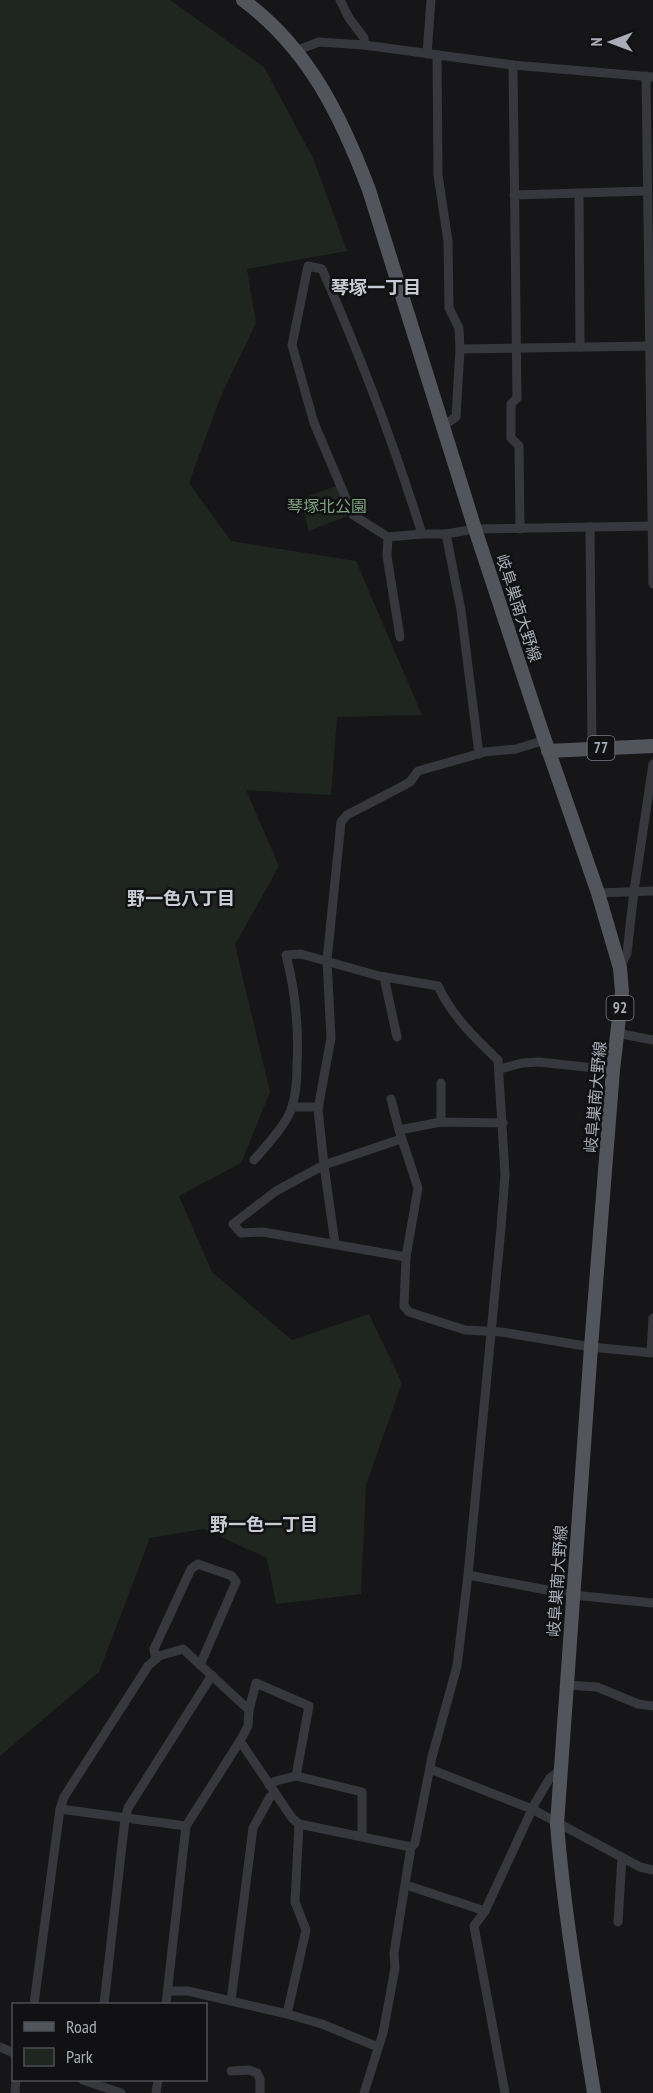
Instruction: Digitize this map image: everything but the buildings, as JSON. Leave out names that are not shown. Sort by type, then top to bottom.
[{"type":"main road","name":"岐阜巣南大野線","points":[[243,0],[266,17],[309,68],[349,136],[369,190],[475,529],[598,893],[620,968],[622,992],[591,1347],[557,1824],[560,1867],[594,2093]]},
{"type":"main road","name":"77","points":[[547,745],[592,749],[653,746]]},
{"type":"street","points":[[340,0],[349,18],[364,38],[364,45]]},
{"type":"street","points":[[427,54],[431,0]]},
{"type":"street","points":[[295,51],[320,42],[364,45],[513,65],[649,77]]},
{"type":"street","points":[[437,55],[438,175],[448,241],[449,308],[459,328],[460,349],[456,417],[444,426]]},
{"type":"street","points":[[513,65],[517,398],[511,404],[511,438],[519,446],[520,529]]},
{"type":"street","points":[[653,67],[649,77],[653,584]]},
{"type":"street","points":[[514,195],[579,193],[649,185]]},
{"type":"street","points":[[579,193],[580,347]]},
{"type":"street","points":[[422,534],[400,462],[338,305],[322,269],[308,266],[292,345],[314,423],[353,515],[388,537],[446,534],[475,529],[653,526]]},
{"type":"street","points":[[460,349],[651,346]]},
{"type":"street","points":[[590,527],[592,749]]},
{"type":"street","points":[[446,534],[461,609],[479,754]]},
{"type":"street","points":[[388,537],[387,556],[400,637]]},
{"type":"street","points":[[335,1244],[319,1107],[331,1038],[327,960],[341,822],[347,814],[410,782],[418,771],[479,754],[547,745]]},
{"type":"street","points":[[620,968],[627,953],[653,764]]},
{"type":"street","points":[[598,893],[653,891]]},
{"type":"street","points":[[254,1160],[292,1107],[296,1085],[297,1005],[286,955],[301,954],[384,977],[438,986],[446,1003],[462,1025],[498,1060],[505,1175],[492,1333],[457,1666],[430,1768],[415,1843],[411,1847],[394,1953],[395,1968],[383,2033],[364,2093]]},
{"type":"street","points":[[384,977],[397,1037]]},
{"type":"street","points":[[617,1033],[653,1040]]},
{"type":"street","points":[[500,1069],[522,1063],[539,1062],[614,1070]]},
{"type":"street","points":[[441,1083],[441,1122]]},
{"type":"street","points":[[391,1099],[400,1135],[418,1188],[406,1257],[404,1306],[409,1312],[465,1330],[501,1332],[591,1347],[652,1352],[653,1318]]},
{"type":"street","points":[[292,1107],[319,1107]]},
{"type":"street","points":[[406,1257],[263,1232],[241,1233],[233,1224],[276,1191],[324,1165],[400,1135],[441,1122],[503,1123]]},
{"type":"street","points":[[156,1659],[154,1649],[192,1569],[198,1564],[232,1576],[236,1582],[200,1665]]},
{"type":"street","points":[[468,1575],[573,1595],[653,1604]]},
{"type":"street","points":[[34,2003],[60,1809],[64,1797],[148,1666],[159,1656],[183,1649],[249,1710]]},
{"type":"street","points":[[104,2003],[128,1808],[212,1676]]},
{"type":"street","points":[[166,2003],[186,1826],[248,1726],[249,1710],[256,1683],[309,1706],[296,1776]]},
{"type":"street","points":[[566,1685],[597,1687],[638,1704],[653,1706]]},
{"type":"street","points":[[240,1741],[292,1818],[299,1824],[411,1847]]},
{"type":"street","points":[[430,1768],[532,1809],[621,1857],[653,1870]]},
{"type":"street","points":[[505,2093],[474,1926],[485,1911],[532,1809],[550,1778],[561,1770]]},
{"type":"street","points":[[231,2001],[253,1828],[276,1781],[296,1776],[362,1792],[362,1837]]},
{"type":"street","points":[[60,1809],[186,1826]]},
{"type":"street","points":[[287,2014],[306,1930],[295,1902],[299,1824]]},
{"type":"street","points":[[618,1922],[621,1857]]},
{"type":"street","points":[[406,1885],[485,1911]]},
{"type":"street","points":[[168,1990],[188,1991],[287,2014],[378,2047]]},
{"type":"street","points":[[231,2071],[249,2070],[257,2073],[260,2079],[260,2093]]},
{"type":"street","points":[[94,2086],[122,2093]]},
{"type":"green space","points":[[0,0],[170,0],[264,67],[313,158],[347,251],[247,269],[256,323],[220,398],[189,483],[231,541],[356,561],[422,715],[337,717],[331,795],[246,790],[279,866],[235,945],[270,1092],[241,1163],[179,1196],[212,1272],[292,1340],[369,1314],[402,1383],[366,1485],[361,1594],[276,1604],[267,1558],[204,1529],[150,1538],[99,1672],[0,1756]]},
{"type":"green space","name":"琴塚北公園","points":[[336,486],[350,515],[309,531],[300,499]]},
{"type":"district","name":"琴塚一丁目","points":[[376,288]]},
{"type":"district","name":"野一色八丁目","points":[[181,899]]},
{"type":"district","name":"野一色一丁目","points":[[264,1525]]}]
